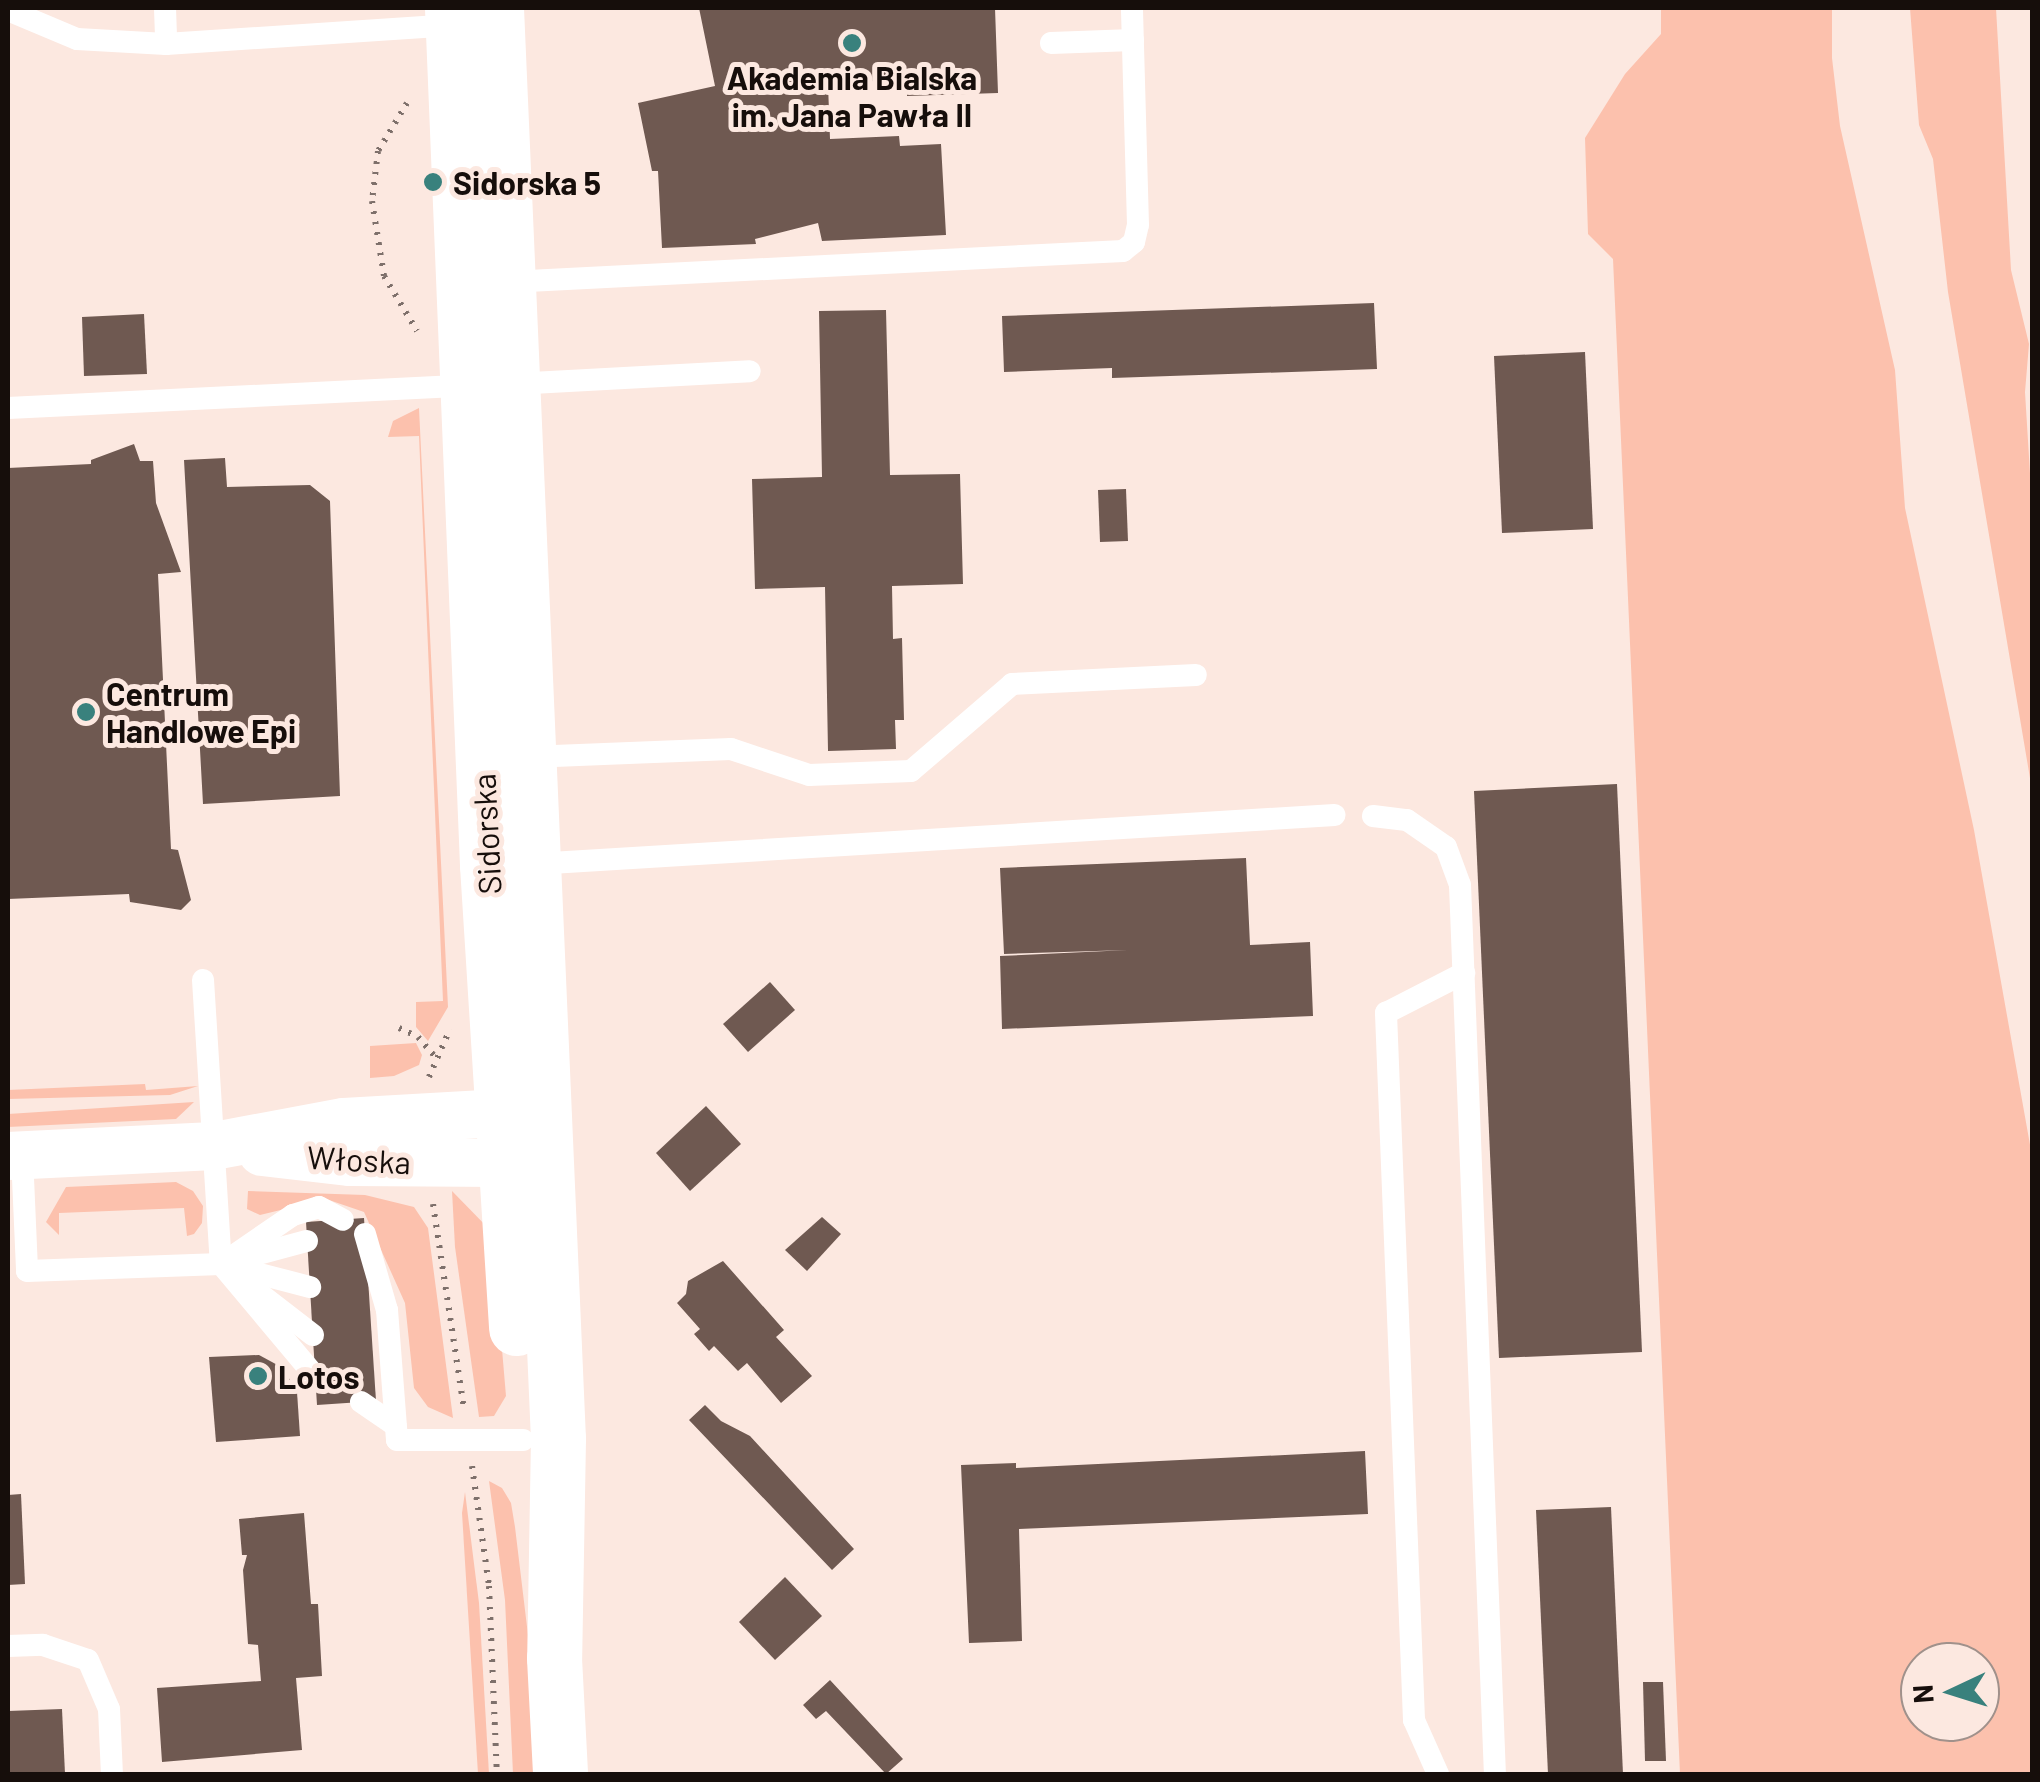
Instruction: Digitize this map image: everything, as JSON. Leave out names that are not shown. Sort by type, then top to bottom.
[{"type":"street","name":"Sidorska","points":[[475,16],[511,865],[517,1138],[560,1774]]},
{"type":"street","name":"Włoska","points":[[15,1155],[214,1146],[344,1122],[517,1138]]},
{"type":"lane","points":[[165,8],[166,44]]},
{"type":"lane","points":[[485,283],[1123,251],[1134,242],[1138,225],[1132,8]]},
{"type":"lane","points":[[8,10],[77,38],[166,44],[475,16]]},
{"type":"lane","points":[[1051,43],[1133,40]]},
{"type":"lane","points":[[8,408],[750,370]]},
{"type":"lane","points":[[506,758],[731,748],[809,775],[912,770],[1012,684],[1196,675]]},
{"type":"lane","points":[[511,865],[1335,814]]},
{"type":"lane","points":[[1373,816],[1407,820],[1446,847],[1460,885],[1495,1774]]},
{"type":"lane","points":[[1438,1774],[1414,1720],[1386,1013],[1464,974]]},
{"type":"lane","points":[[202,980],[221,1264],[315,1376]]},
{"type":"lane","points":[[15,1155],[27,1271],[221,1264],[307,1241]]},
{"type":"lane","points":[[221,1264],[294,1215],[319,1207],[343,1220]]},
{"type":"lane","points":[[365,1234],[383,1377],[397,1440],[540,1439]]},
{"type":"lane","points":[[221,1264],[310,1287]]},
{"type":"lane","points":[[221,1264],[313,1335]]},
{"type":"lane","points":[[360,1402],[396,1426]]},
{"type":"lane","points":[[8,1646],[43,1646],[88,1660],[109,1709],[112,1774]]},
{"type":"path","points":[[408,103],[378,151],[372,201],[384,276],[406,310],[421,346]]},
{"type":"path","points":[[399,1028],[418,1037],[436,1058]]},
{"type":"path","points":[[427,1082],[447,1034]]},
{"type":"path","points":[[433,1204],[489,1586],[497,1774]]},
{"type":"shaded area","points":[[1661,8],[1832,8],[1832,58],[1840,126],[1895,370],[1905,508],[1974,830],[2032,1156],[2032,1774],[1680,1774],[1613,259],[1588,234],[1585,138],[1625,74],[1661,34]]},
{"type":"shaded area","points":[[1910,8],[1996,8],[2011,270],[2029,344],[2025,392],[2032,506],[2032,790],[1948,292],[1933,159],[1919,125]]},
{"type":"shaded area","points":[[419,408],[448,1007],[428,1041],[416,1027],[416,1002],[443,1001],[419,436],[388,437],[393,421]]},
{"type":"shaded area","points":[[416,1043],[422,1055],[419,1065],[394,1076],[370,1078],[370,1046]]},
{"type":"shaded area","points":[[145,1084],[146,1090],[198,1086],[170,1095],[8,1099],[8,1090]]},
{"type":"shaded area","points":[[194,1102],[176,1119],[8,1127],[8,1114]]},
{"type":"shaded area","points":[[176,1182],[193,1191],[203,1206],[202,1223],[194,1234],[187,1236],[184,1208],[59,1213],[59,1235],[46,1222],[66,1187]]},
{"type":"shaded area","points":[[248,1191],[365,1195],[414,1207],[428,1228],[453,1418],[428,1407],[414,1388],[405,1303],[364,1212],[326,1199],[260,1215],[247,1209]]},
{"type":"shaded area","points":[[452,1191],[492,1232],[506,1396],[494,1416],[479,1417],[455,1247]]},
{"type":"shaded area","points":[[489,1481],[502,1488],[511,1503],[515,1527],[528,1635],[535,1774],[513,1774],[505,1600]]},
{"type":"shaded area","points":[[465,1492],[479,1603],[489,1774],[478,1774],[462,1513]]},
{"type":"building","points":[[699,8],[995,8],[998,93],[907,96],[907,79],[828,84],[830,139],[899,136],[900,146],[941,144],[946,235],[822,241],[818,223],[755,239],[756,244],[662,248],[658,171],[652,171],[638,103],[715,86]]},
{"type":"building","points":[[1374,303],[1377,369],[1112,378],[1112,368],[1004,372],[1002,316]]},
{"type":"building","points":[[886,310],[890,475],[960,474],[963,584],[892,586],[893,639],[902,638],[904,720],[895,720],[896,749],[828,751],[825,587],[755,589],[752,479],[822,477],[819,311]]},
{"type":"building","points":[[144,314],[147,374],[84,376],[82,317]]},
{"type":"building","points":[[1585,352],[1593,529],[1502,533],[1494,356]]},
{"type":"building","name":"Centrum Handlowe Epi","points":[[134,444],[140,461],[153,461],[156,503],[181,572],[158,574],[171,849],[178,850],[191,900],[181,910],[130,902],[129,894],[8,899],[8,468],[91,464],[91,460]]},
{"type":"building","points":[[225,458],[227,487],[310,485],[330,501],[340,796],[203,804],[184,460]]},
{"type":"building","points":[[1126,489],[1128,541],[1100,542],[1098,490]]},
{"type":"building","points":[[1617,784],[1642,1352],[1499,1358],[1474,791]]},
{"type":"building","points":[[1246,858],[1250,945],[1310,942],[1313,1016],[1002,1029],[1000,956],[1128,950],[1004,954],[1000,868]]},
{"type":"building","points":[[770,982],[795,1010],[748,1052],[723,1024]]},
{"type":"building","points":[[706,1106],[741,1144],[690,1191],[656,1153]]},
{"type":"building","points":[[822,1217],[841,1234],[807,1271],[785,1250]]},
{"type":"building","points":[[364,1218],[376,1401],[317,1405],[306,1222]]},
{"type":"building","points":[[723,1261],[784,1330],[776,1337],[812,1376],[781,1403],[747,1363],[738,1371],[714,1346],[709,1351],[694,1334],[700,1329],[677,1303],[686,1294],[688,1281]]},
{"type":"building","points":[[259,1355],[283,1368],[297,1392],[300,1436],[216,1442],[209,1357]]},
{"type":"building","points":[[705,1405],[721,1421],[750,1436],[854,1549],[832,1570],[689,1420]]},
{"type":"building","points":[[1365,1451],[1368,1514],[1019,1529],[1022,1641],[969,1643],[961,1465],[1016,1463],[1016,1468]]},
{"type":"building","points":[[21,1494],[25,1584],[8,1585],[8,1495]]},
{"type":"building","points":[[1611,1507],[1623,1774],[1548,1774],[1536,1510]]},
{"type":"building","points":[[304,1513],[311,1604],[318,1604],[322,1676],[296,1678],[302,1750],[162,1762],[157,1688],[261,1681],[258,1645],[248,1644],[243,1570],[247,1555],[242,1555],[239,1519]]},
{"type":"building","points":[[785,1577],[822,1616],[775,1660],[739,1622]]},
{"type":"building","points":[[830,1680],[903,1759],[886,1774],[826,1711],[816,1719],[803,1705]]},
{"type":"building","points":[[1643,1682],[1663,1682],[1666,1761],[1645,1761]]},
{"type":"building","points":[[62,1709],[65,1774],[8,1774],[8,1711]]},
{"type":"place","name":"Akademia Bialska im. Jana Pawła II","points":[[852,43]]},
{"type":"place","name":"Sidorska 5","points":[[433,182]]},
{"type":"place","name":"Centrum Handlowe Epi","points":[[86,712]]},
{"type":"place","name":"Lotos","points":[[258,1376]]}]
